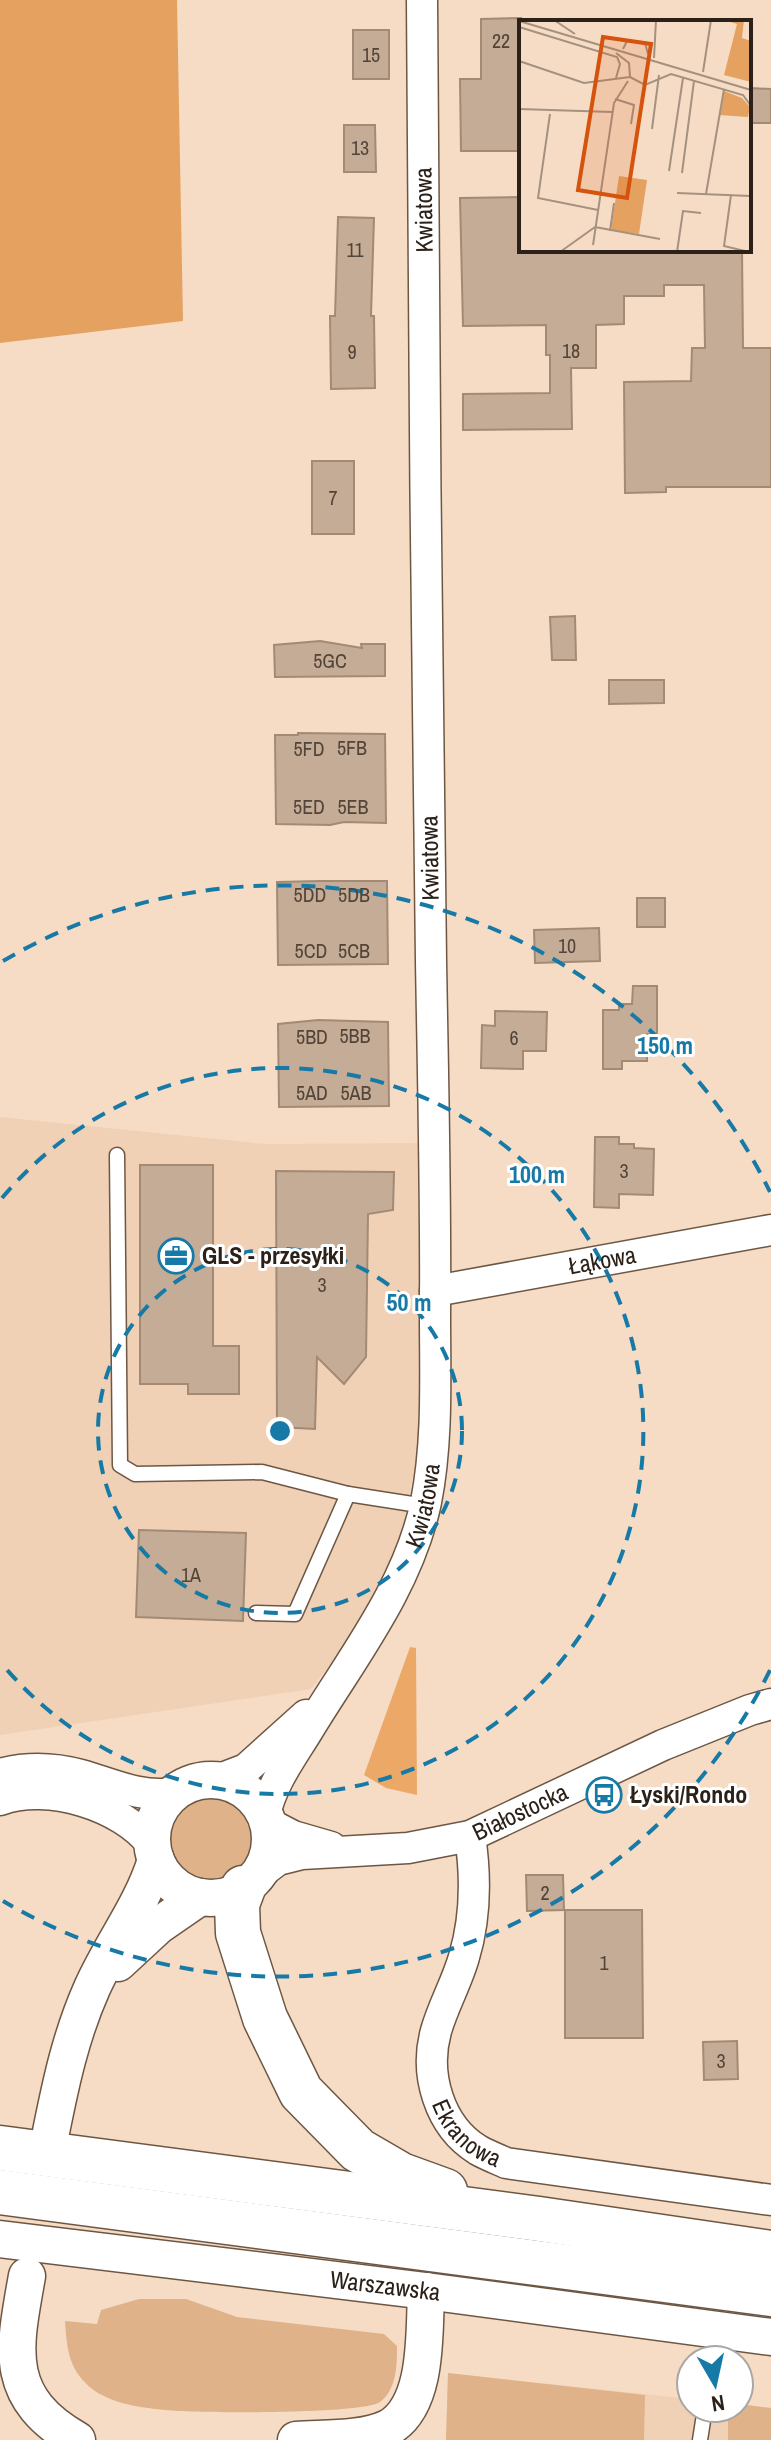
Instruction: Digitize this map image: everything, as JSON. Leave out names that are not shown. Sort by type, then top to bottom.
[{"type":"highway","points":[[250,1882],[237,1904],[238,1933],[265,2018],[301,2092],[358,2150],[401,2175],[539,2219]]},
{"type":"highway","points":[[0,2148],[771,2253]]},
{"type":"highway","points":[[0,2192],[771,2294]]},
{"type":"street","name":"Kwiatowa","points":[[266,1819],[267,1801],[280,1776],[363,1646],[408,1558],[425,1506],[433,1441],[436,1172],[422,0]]},
{"type":"street","name":"Łąkowa","points":[[435,1291],[771,1230]]},
{"type":"street","name":"Kwiatowa","points":[[187,1787],[246,1769],[331,1692]]},
{"type":"street","name":"Białostocka","points":[[250,1882],[278,1860],[302,1854],[408,1848],[470,1836],[663,1745],[771,1704]]},
{"type":"street","points":[[0,1774],[43,1769],[79,1774],[145,1795],[216,1780],[245,1791],[257,1801],[266,1819],[269,1851],[250,1882],[227,1895],[200,1897],[173,1884],[134,1826],[82,1800],[61,1794],[30,1794],[0,1800]]},
{"type":"street","points":[[51,2132],[64,2065],[93,1986],[139,1906],[154,1853],[156,1817],[187,1787]]},
{"type":"street","name":"Białostocka","points":[[266,1819],[293,1836],[348,1852]]},
{"type":"street","name":"Ekranowa","points":[[470,1836],[475,1868],[473,1915],[464,1957],[436,2033],[431,2065],[437,2097],[453,2126],[476,2149],[506,2163],[771,2200]]},
{"type":"street","points":[[93,1986],[158,1926],[200,1897]]},
{"type":"street","name":"Warszawska","points":[[0,2239],[426,2291],[709,2344]]},
{"type":"street","points":[[27,2276],[16,2342],[23,2389],[56,2428],[77,2440]]},
{"type":"street","points":[[296,2440],[393,2434],[412,2402],[419,2379],[426,2291]]},
{"type":"street","name":"Warszawska","points":[[721,2344],[771,2337]]},
{"type":"lane","points":[[117,1155],[120,1465],[135,1474],[262,1472],[348,1494],[425,1506]]},
{"type":"lane","points":[[256,1613],[295,1614],[348,1494]]},
{"type":"shaded area","points":[[0,0],[177,0],[183,321],[0,343]]},
{"type":"shaded area","points":[[0,1117],[265,1144],[418,1143],[422,1431],[400,1542],[354,1634],[311,1689],[0,1735]]},
{"type":"shaded area","points":[[410,1647],[416,1648],[417,1795],[386,1788],[364,1775]]},
{"type":"shaded area","points":[[211,1797],[227,1800],[241,1809],[250,1823],[253,1839],[250,1855],[241,1869],[227,1878],[211,1881],[195,1878],[181,1869],[172,1855],[169,1839],[172,1823],[181,1809],[195,1800]]},
{"type":"shaded area","points":[[139,2299],[186,2299],[237,2317],[384,2334],[397,2346],[393,2384],[380,2402],[316,2411],[178,2411],[146,2408],[114,2400],[86,2384],[75,2368],[65,2321],[97,2324],[101,2310]]},
{"type":"shaded area","points":[[448,2373],[675,2397],[675,2424],[755,2424],[755,2406],[771,2408],[771,2440],[446,2440]]},
{"type":"shaded area","points":[[448,2373],[645,2395],[644,2440],[446,2440]]},
{"type":"shaded area","points":[[755,2406],[771,2408],[771,2440],[728,2440],[728,2424],[755,2424]]},
{"type":"building","points":[[521,18],[519,151],[461,151],[460,79],[481,79],[481,19]]},
{"type":"building","points":[[353,30],[389,30],[389,79],[353,79]]},
{"type":"building","points":[[751,88],[771,89],[771,123],[751,123]]},
{"type":"building","points":[[344,125],[375,125],[376,172],[344,172]]},
{"type":"building","points":[[519,197],[519,252],[742,252],[743,348],[771,348],[771,487],[666,487],[666,492],[625,493],[624,382],[691,381],[692,348],[705,348],[704,285],[664,285],[664,296],[624,296],[624,324],[596,325],[596,368],[571,368],[572,429],[463,430],[463,394],[550,393],[550,355],[546,355],[546,325],[463,326],[460,198]]},
{"type":"building","points":[[338,217],[374,218],[371,316],[374,316],[375,388],[331,389],[330,316],[335,316]]},
{"type":"building","points":[[312,461],[354,461],[354,534],[312,534]]},
{"type":"building","points":[[575,616],[576,660],[552,660],[550,617]]},
{"type":"building","points":[[320,641],[362,648],[361,644],[385,644],[385,676],[275,677],[274,645]]},
{"type":"building","points":[[609,680],[664,680],[664,703],[609,704]]},
{"type":"building","points":[[385,734],[386,823],[276,824],[275,735]]},
{"type":"building","points":[[387,881],[388,964],[278,965],[277,882]]},
{"type":"building","points":[[637,898],[665,898],[665,927],[637,927]]},
{"type":"building","points":[[599,928],[600,961],[535,963],[534,930]]},
{"type":"building","points":[[633,986],[657,986],[657,1034],[647,1034],[647,1061],[622,1061],[622,1069],[603,1069],[603,1010],[619,1010],[619,1004],[632,1004]]},
{"type":"building","points":[[495,1011],[547,1012],[546,1051],[523,1051],[523,1069],[481,1068],[482,1025],[495,1026]]},
{"type":"building","points":[[318,1020],[388,1022],[389,1106],[279,1107],[278,1024]]},
{"type":"building","points":[[595,1137],[619,1137],[619,1144],[654,1149],[653,1195],[619,1194],[619,1208],[594,1207]]},
{"type":"building","name":"GLS - przesyłki","points":[[140,1165],[213,1165],[213,1346],[239,1346],[239,1394],[188,1394],[188,1384],[140,1384]]},
{"type":"building","points":[[276,1171],[394,1172],[393,1210],[368,1214],[366,1357],[344,1384],[317,1357],[315,1429],[277,1427]]},
{"type":"building","points":[[139,1530],[246,1533],[243,1621],[136,1617]]},
{"type":"building","points":[[526,1875],[563,1875],[564,1910],[527,1911]]},
{"type":"building","points":[[565,1910],[642,1910],[643,2038],[565,2038]]},
{"type":"building","points":[[737,2041],[738,2079],[704,2080],[703,2042]]},
{"type":"place","name":"GLS - przesyłki","points":[[176,1256]]},
{"type":"place","name":"Łyski/Rondo","points":[[604,1795]]}]
